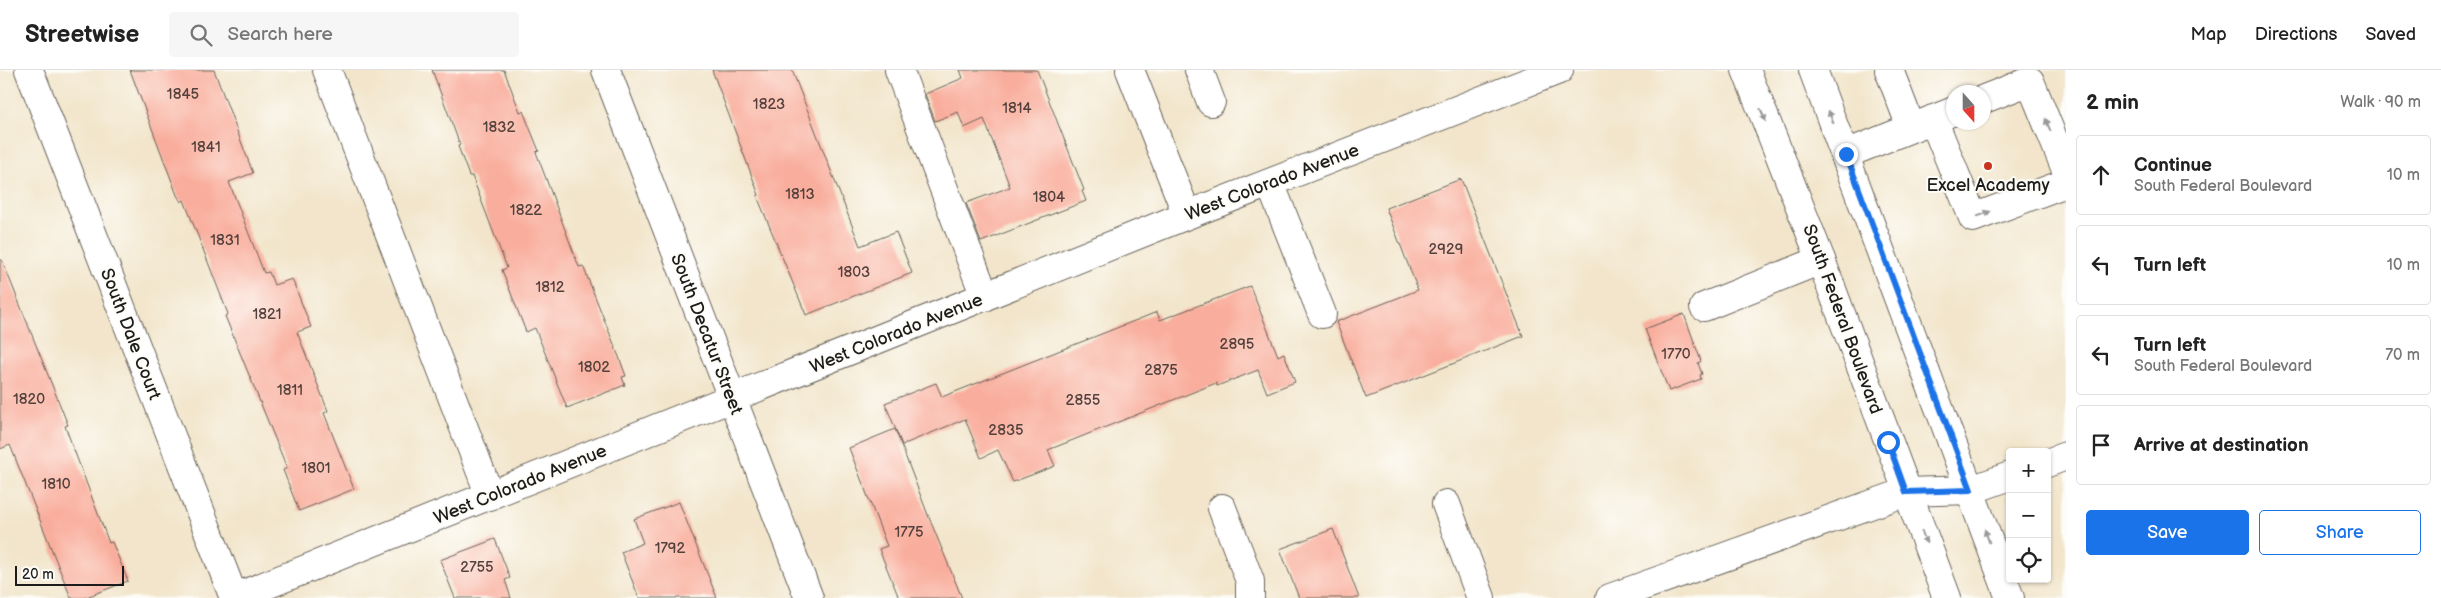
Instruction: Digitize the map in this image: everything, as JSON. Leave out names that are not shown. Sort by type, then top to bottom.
[{"type":"street","name":"South Dale Court","points":[[29,70],[234,598]]},
{"type":"street","points":[[327,70],[490,496]]},
{"type":"street","name":"South Decatur Street","points":[[606,70],[809,598]]},
{"type":"street","points":[[898,70],[985,297]]},
{"type":"street","points":[[1130,70],[1187,216]]},
{"type":"street","points":[[1199,70],[1211,102]]},
{"type":"street","name":"West Colorado Avenue","points":[[234,598],[1187,216],[1559,70]]},
{"type":"street","name":"South Federal Boulevard","points":[[1746,70],[1821,260],[1947,598]]},
{"type":"street","points":[[1813,70],[1846,154],[2010,598]]},
{"type":"street","points":[[1889,70],[1933,119],[1974,218],[2066,183]]},
{"type":"street","points":[[1991,96],[2030,81],[2066,170]]},
{"type":"street","points":[[1846,154],[1933,119]]},
{"type":"street","points":[[1270,183],[1322,314]]},
{"type":"street","points":[[1704,307],[1821,260]]},
{"type":"street","points":[[2051,462],[2066,456]]},
{"type":"street","points":[[1610,598],[1906,492],[1971,490],[2006,477]]},
{"type":"street","points":[[1446,504],[1482,598]]},
{"type":"street","points":[[1222,508],[1250,581],[1250,598]]},
{"type":"building","points":[[130,70],[214,70],[253,173],[229,182],[264,273],[269,272],[274,285],[292,279],[311,327],[297,332],[328,411],[324,413],[354,489],[299,511],[283,470],[287,468],[225,316],[228,314],[184,200],[181,202],[177,195]]},
{"type":"building","points":[[432,70],[504,70],[520,112],[523,111],[539,151],[536,152],[579,267],[583,266],[619,357],[626,376],[622,377],[625,385],[567,408],[535,328],[526,332],[502,270],[507,268],[472,176],[469,176],[458,146],[460,145]]},
{"type":"building","points":[[712,70],[792,70],[860,246],[896,232],[912,273],[806,315],[757,196],[759,195]]},
{"type":"building","points":[[960,70],[1037,70],[1084,190],[1082,191],[1086,201],[981,242],[966,203],[1010,187],[984,119],[964,128],[958,112],[935,121],[925,94],[963,78]]},
{"type":"building","points":[[1461,179],[1523,336],[1366,398],[1336,322],[1418,290],[1386,208]]},
{"type":"building","points":[[0,260],[2,260],[68,425],[65,426],[109,543],[112,542],[128,581],[84,598],[71,598],[10,445],[0,449]]},
{"type":"building","points":[[1250,286],[1278,356],[1284,353],[1295,382],[1267,393],[1258,370],[1217,386],[1216,383],[1048,450],[1055,466],[1013,482],[998,450],[981,458],[965,419],[902,445],[885,403],[936,383],[942,397],[1157,312],[1160,320]]},
{"type":"building","points":[[1684,314],[1701,361],[1698,363],[1702,374],[1700,375],[1701,379],[1669,391],[1645,329]]},
{"type":"building","points":[[895,429],[962,598],[899,598],[879,549],[887,546],[849,448]]},
{"type":"building","points":[[679,502],[717,598],[639,598],[621,552],[643,543],[634,519]]},
{"type":"building","points":[[1333,529],[1359,598],[1299,598],[1280,549]]},
{"type":"building","points":[[495,539],[510,578],[505,580],[511,598],[455,598],[440,560]]},
{"type":"place","name":"Excel Academy","points":[[1988,166]]},
{"type":"route","points":[[1846,154],[1971,490],[1906,492],[1888,442]]}]
